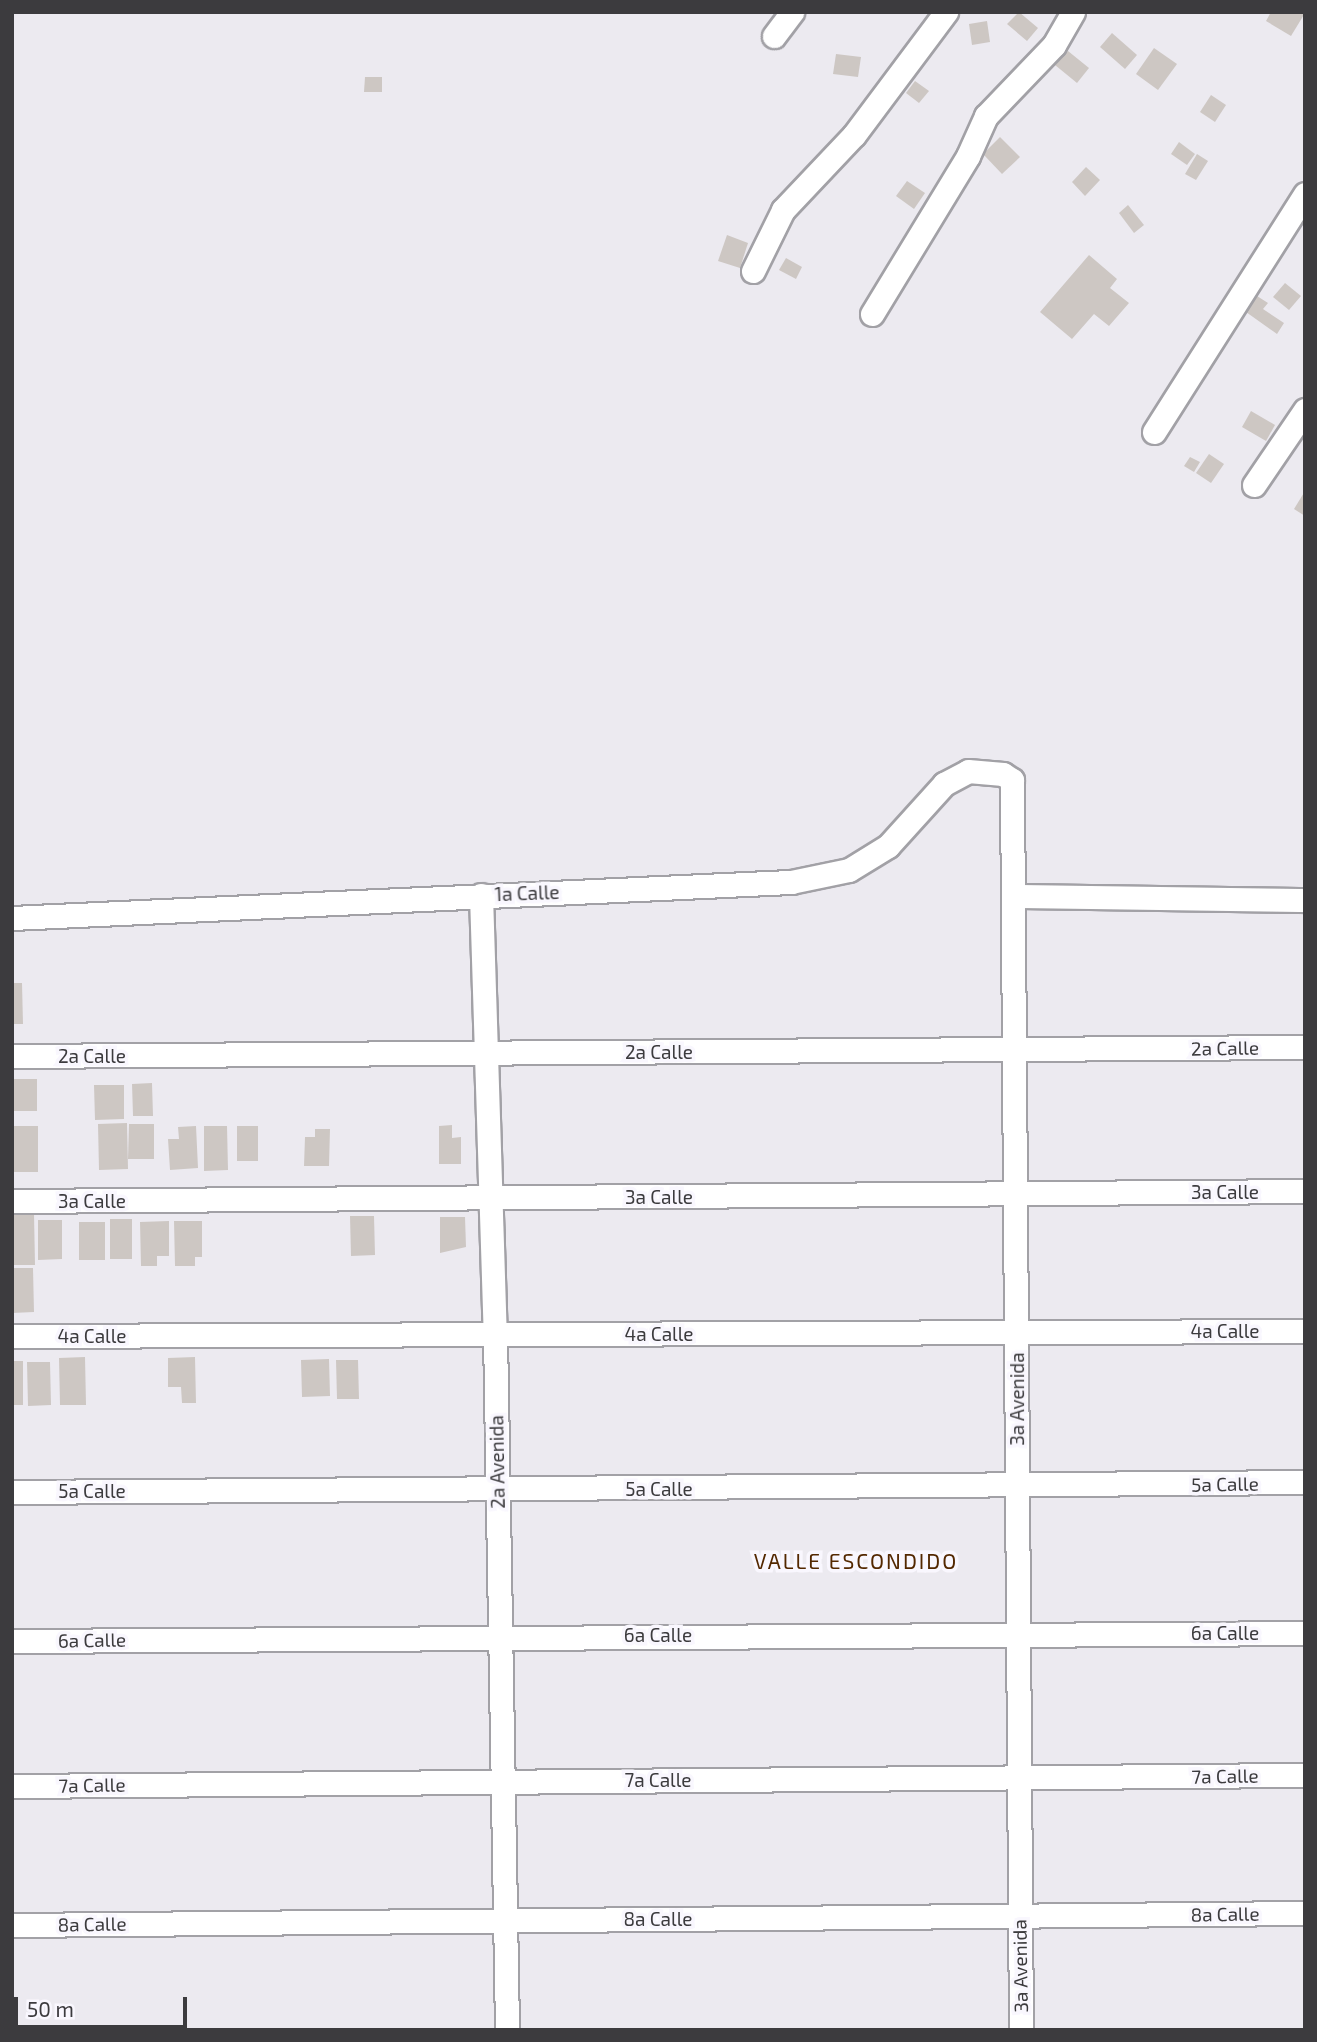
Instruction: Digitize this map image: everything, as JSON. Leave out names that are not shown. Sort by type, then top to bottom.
[{"type":"street","points":[[774,36],[792,12]]},
{"type":"street","points":[[753,271],[783,210],[854,135],[946,12]]},
{"type":"street","points":[[872,314],[968,156],[986,117],[1054,45],[1073,12]]},
{"type":"street","points":[[1154,432],[1305,194]]},
{"type":"street","points":[[1254,485],[1305,410]]},
{"type":"street","name":"1a Calle","points":[[12,918],[791,882],[849,870],[888,846],[944,784],[968,771],[1003,774]]},
{"type":"street","name":"3a Avenida","points":[[1003,774],[1015,790],[1014,1050],[1021,2030]]},
{"type":"street","name":"2a Avenida","points":[[481,895],[489,1054],[507,2030]]},
{"type":"street","points":[[1014,896],[1305,900]]},
{"type":"street","name":"2a Calle","points":[[12,1056],[1305,1047]]},
{"type":"street","name":"3a Calle","points":[[12,1201],[1305,1191]]},
{"type":"street","name":"4a Calle","points":[[12,1336],[1305,1331]]},
{"type":"street","name":"5a Calle","points":[[12,1492],[1017,1488],[1305,1482]]},
{"type":"street","name":"6a Calle","points":[[12,1641],[1305,1633]]},
{"type":"street","name":"7a Calle","points":[[12,1786],[1305,1775]]},
{"type":"street","name":"8a Calle","points":[[12,1925],[1305,1913]]},
{"type":"building","points":[[1019,12],[1038,28],[1027,41],[1007,24]]},
{"type":"building","points":[[1271,12],[1305,13],[1291,36],[1266,21]]},
{"type":"building","points":[[987,21],[990,42],[972,45],[969,24]]},
{"type":"building","points":[[1112,33],[1137,55],[1125,69],[1100,47]]},
{"type":"building","points":[[1154,48],[1177,64],[1158,90],[1136,74]]},
{"type":"building","points":[[1068,51],[1089,68],[1077,83],[1055,65]]},
{"type":"building","points":[[836,54],[861,57],[858,77],[833,74]]},
{"type":"building","points":[[365,77],[382,77],[382,92],[364,92]]},
{"type":"building","points":[[915,81],[929,91],[919,103],[906,93]]},
{"type":"building","points":[[1211,95],[1226,105],[1215,122],[1200,112]]},
{"type":"building","points":[[1000,137],[1020,157],[1002,174],[983,154]]},
{"type":"building","points":[[1179,142],[1195,154],[1187,165],[1171,154]]},
{"type":"building","points":[[1197,154],[1208,161],[1196,180],[1185,174]]},
{"type":"building","points":[[1086,167],[1100,180],[1085,196],[1072,182]]},
{"type":"building","points":[[907,181],[925,193],[914,209],[896,196]]},
{"type":"building","points":[[1128,205],[1144,225],[1134,233],[1119,213]]},
{"type":"building","points":[[727,235],[748,243],[740,268],[718,261]]},
{"type":"building","points":[[1089,255],[1117,279],[1110,288],[1129,303],[1109,326],[1094,314],[1072,339],[1040,312]]},
{"type":"building","points":[[786,258],[802,267],[796,279],[779,270]]},
{"type":"building","points":[[1285,283],[1301,296],[1289,310],[1273,297]]},
{"type":"building","points":[[1257,296],[1268,303],[1263,309],[1284,323],[1277,334],[1246,312]]},
{"type":"building","points":[[1251,411],[1275,425],[1266,441],[1242,427]]},
{"type":"building","points":[[1209,454],[1224,464],[1211,483],[1196,473]]},
{"type":"building","points":[[1190,457],[1200,462],[1194,472],[1184,466]]},
{"type":"building","points":[[1305,491],[1305,516],[1294,509]]},
{"type":"building","points":[[12,983],[22,983],[23,1024],[12,1024]]},
{"type":"building","points":[[12,1079],[37,1079],[37,1111],[12,1111]]},
{"type":"building","points":[[152,1083],[153,1116],[133,1116],[132,1084]]},
{"type":"building","points":[[94,1085],[124,1085],[124,1119],[95,1120]]},
{"type":"building","points":[[127,1123],[128,1169],[99,1170],[98,1124]]},
{"type":"building","points":[[129,1124],[154,1124],[154,1159],[128,1159]]},
{"type":"building","points":[[452,1125],[452,1138],[461,1137],[461,1164],[439,1164],[439,1126]]},
{"type":"building","points":[[12,1126],[38,1126],[38,1172],[12,1172]]},
{"type":"building","points":[[196,1126],[198,1168],[170,1170],[168,1139],[179,1139],[178,1127]]},
{"type":"building","points":[[204,1126],[227,1126],[228,1170],[204,1171]]},
{"type":"building","points":[[237,1126],[258,1126],[258,1161],[237,1161]]},
{"type":"building","points":[[315,1129],[330,1129],[329,1166],[304,1166],[305,1137],[315,1137]]},
{"type":"building","points":[[34,1214],[35,1265],[12,1265],[12,1215]]},
{"type":"building","points":[[350,1216],[374,1216],[375,1255],[351,1256]]},
{"type":"building","points":[[440,1217],[465,1217],[466,1247],[440,1253]]},
{"type":"building","points":[[110,1219],[132,1219],[132,1259],[110,1259]]},
{"type":"building","points":[[38,1220],[62,1220],[62,1259],[38,1260]]},
{"type":"building","points":[[169,1221],[169,1256],[157,1256],[157,1266],[141,1266],[140,1222]]},
{"type":"building","points":[[174,1221],[202,1221],[202,1257],[195,1257],[195,1266],[175,1266]]},
{"type":"building","points":[[79,1222],[105,1222],[105,1260],[79,1260]]},
{"type":"building","points":[[12,1268],[33,1268],[34,1312],[12,1313]]},
{"type":"building","points":[[85,1357],[86,1405],[60,1405],[59,1358]]},
{"type":"building","points":[[195,1357],[196,1403],[182,1403],[181,1387],[168,1387],[168,1358]]},
{"type":"building","points":[[329,1359],[330,1396],[302,1397],[301,1360]]},
{"type":"building","points":[[336,1360],[358,1360],[359,1399],[337,1399]]},
{"type":"building","points":[[12,1361],[23,1361],[23,1405],[12,1405]]},
{"type":"building","points":[[27,1362],[50,1362],[51,1405],[28,1406]]},
{"type":"district","name":"VALLE ESCONDIDO","points":[[856,1561]]}]
